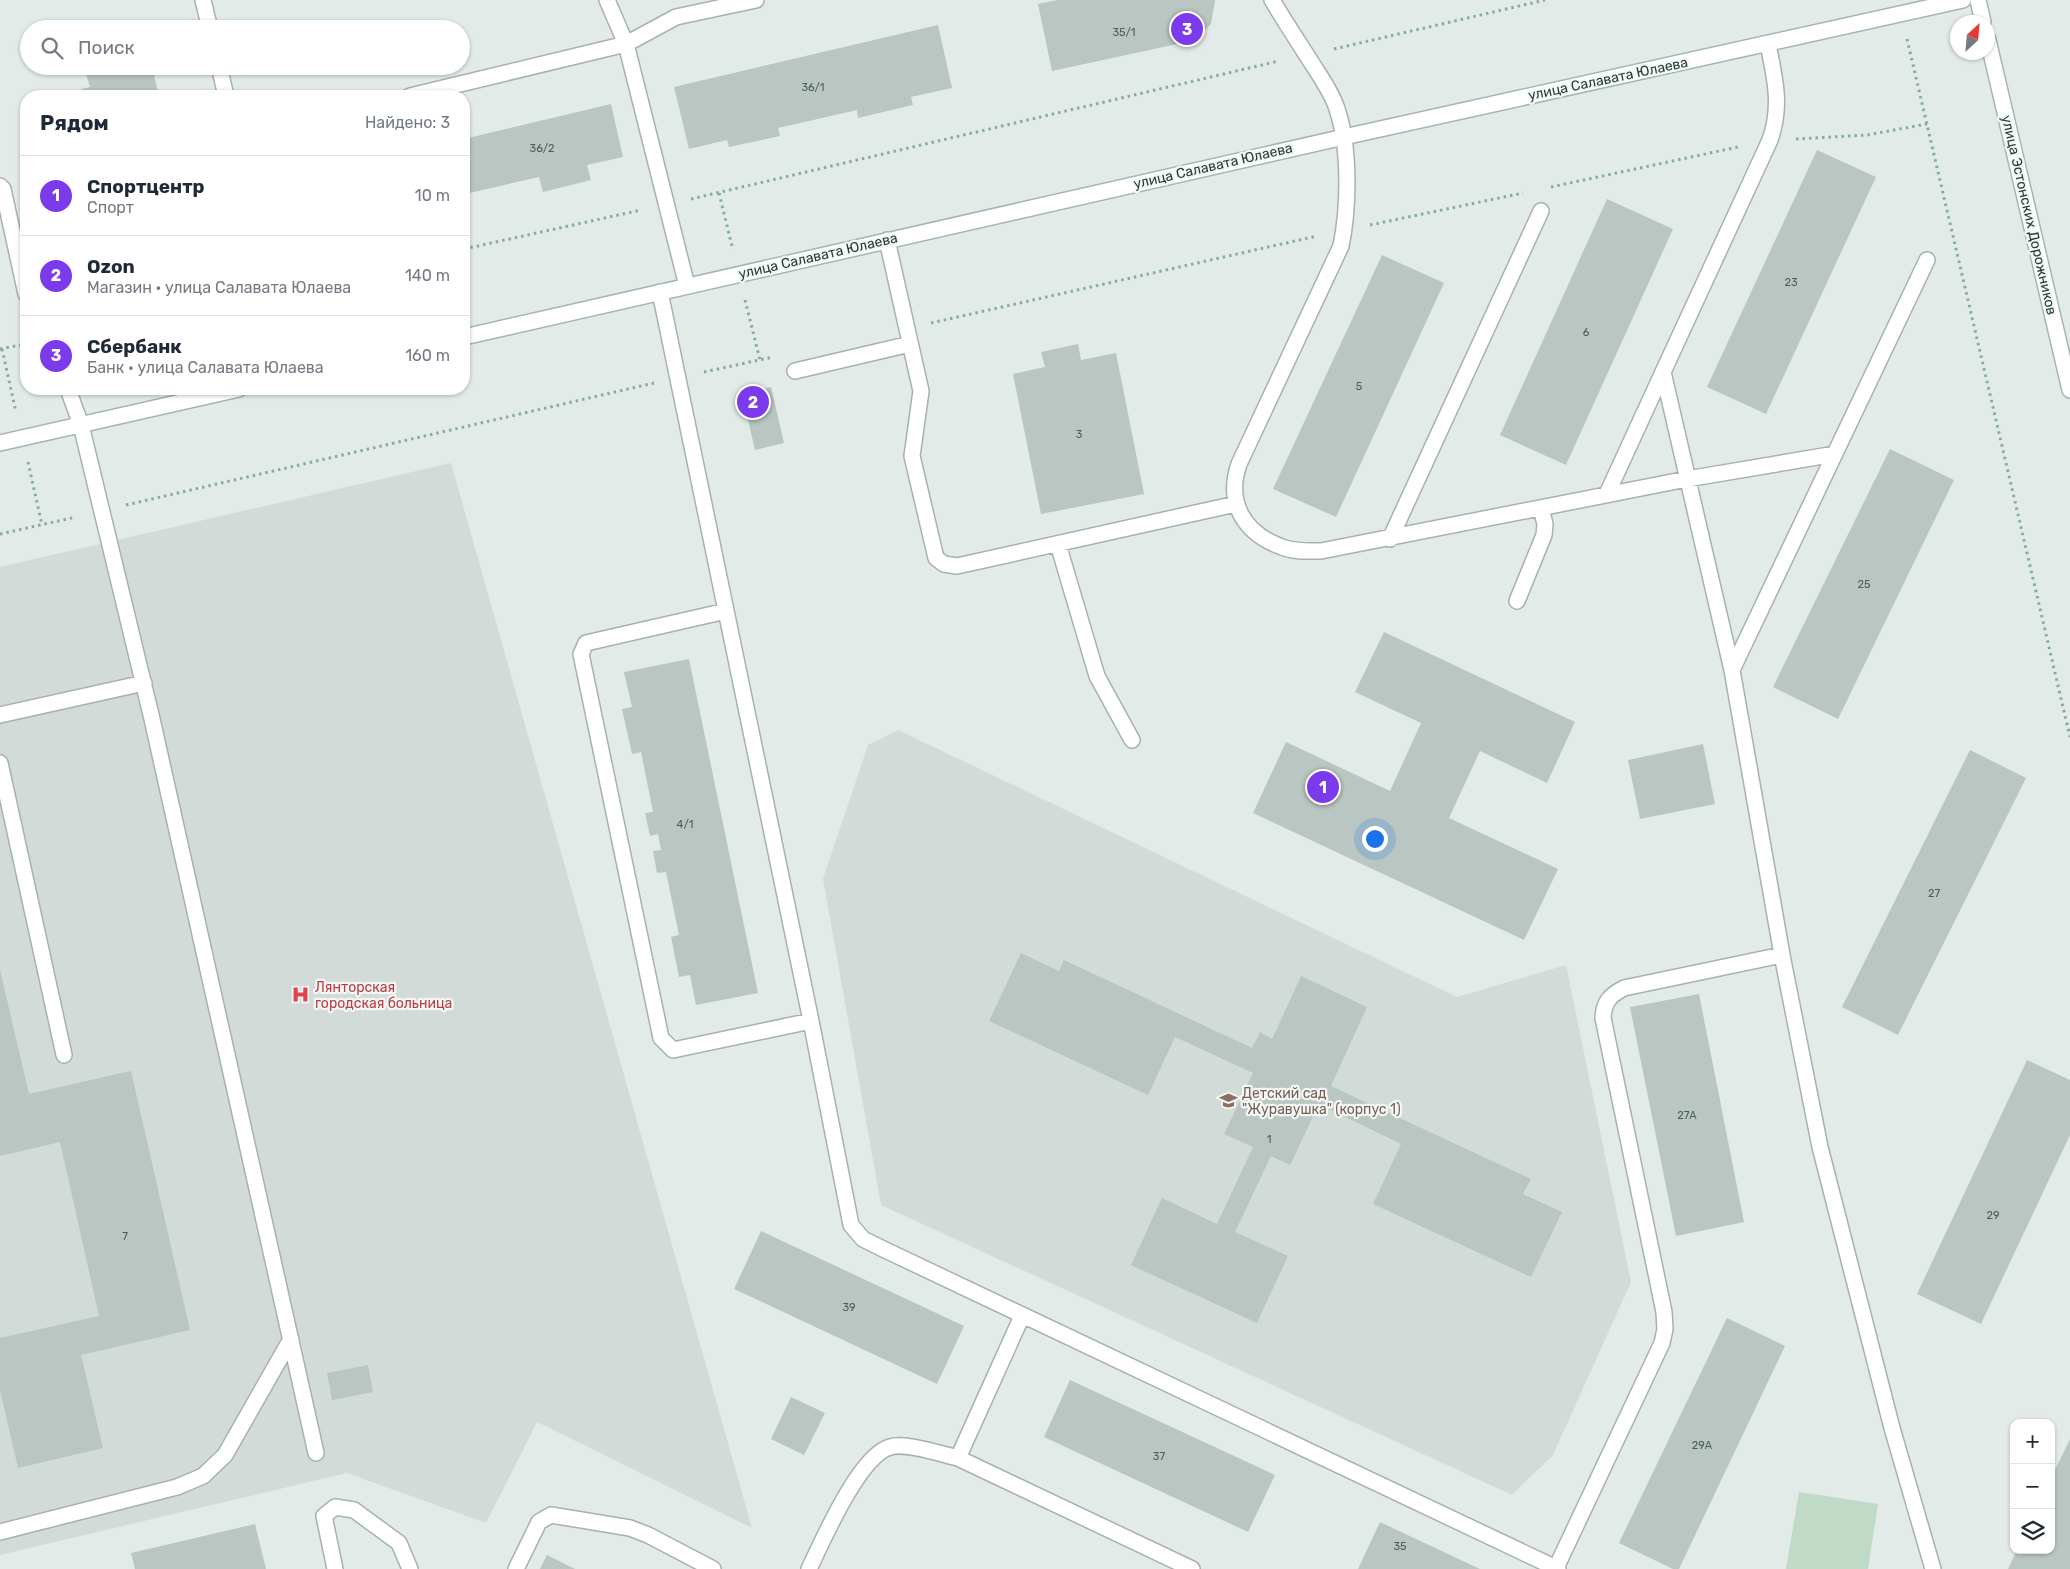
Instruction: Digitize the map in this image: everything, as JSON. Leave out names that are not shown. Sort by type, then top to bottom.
[{"type":"street","points":[[203,0],[208,20]]},
{"type":"street","points":[[607,0],[626,44],[687,286]]},
{"type":"street","points":[[435,90],[626,44],[676,17],[756,0]]},
{"type":"street","points":[[1272,0],[1337,107],[1346,154],[1344,230],[1341,246],[1239,464],[1234,479],[1233,492],[1236,504],[1249,526],[1263,538],[1282,548],[1300,552],[1321,551],[1390,539],[1687,478],[1835,454]]},
{"type":"street","name":"улица Салавата Юлаева","points":[[470,336],[1344,137],[1963,0]]},
{"type":"street","points":[[1978,0],[1981,15]]},
{"type":"street","points":[[1607,494],[1776,124],[1778,106],[1776,86],[1768,44]]},
{"type":"street","name":"улица Эстонских Дорожников","points":[[1993,60],[2068,372],[2070,390]]},
{"type":"street","points":[[221,75],[225,90]]},
{"type":"street","points":[[0,186],[3,189],[20,267]]},
{"type":"street","points":[[1390,539],[1541,211]]},
{"type":"street","points":[[887,240],[921,391],[912,456],[936,558],[944,564],[957,566],[1236,504]]},
{"type":"street","points":[[1732,670],[1927,260]]},
{"type":"street","points":[[660,292],[811,1021],[851,1225],[863,1239],[1557,1568],[1662,1343],[1665,1328],[1664,1312],[1603,1018],[1604,1006],[1611,995],[1624,988],[1782,955]]},
{"type":"street","points":[[795,371],[910,344]]},
{"type":"street","points":[[1664,372],[1732,670],[1782,955],[1820,1147],[1892,1428],[1933,1569]]},
{"type":"street","points":[[70,395],[81,425],[144,682],[316,1453]]},
{"type":"street","points":[[0,443],[213,395]]},
{"type":"street","points":[[1517,601],[1544,535],[1545,524],[1541,508]]},
{"type":"street","points":[[1058,544],[1098,676],[1132,740]]},
{"type":"street","points":[[726,611],[586,643],[580,654],[661,1038],[673,1050],[811,1021]]},
{"type":"street","points":[[0,715],[144,682]]},
{"type":"street","points":[[0,763],[64,1055]]},
{"type":"street","points":[[958,1458],[1022,1316]]},
{"type":"street","points":[[0,1532],[177,1487],[203,1476],[225,1455],[291,1339]]},
{"type":"street","points":[[808,1569],[839,1508],[858,1477],[875,1455],[891,1446],[913,1447],[958,1458],[1192,1569]]},
{"type":"street","points":[[334,1569],[324,1516],[335,1507],[354,1510],[399,1543],[410,1569]]},
{"type":"street","points":[[516,1569],[539,1522],[551,1515],[630,1528],[648,1535],[713,1569]]},
{"type":"path","points":[[470,248],[667,204],[1545,0]]},
{"type":"path","points":[[1901,14],[2070,737]]},
{"type":"path","points":[[1548,187],[1770,140],[1867,135],[1927,124]]},
{"type":"path","points":[[907,328],[1344,230],[1528,192]]},
{"type":"path","points":[[0,349],[20,345]]},
{"type":"path","points":[[0,534],[778,356]]},
{"type":"shaded area","name":"Лянторская городская больница","points":[[451,463],[752,1528],[537,1422],[486,1523],[347,1473],[0,1555],[0,567]]},
{"type":"shaded area","name":"Детский сад \"Журавушка\" (корпус 1)","points":[[898,730],[1457,997],[1566,965],[1631,1282],[1553,1455],[1512,1495],[881,1205],[823,879],[868,745]]},
{"type":"green space","points":[[1799,1492],[1878,1504],[1868,1569],[1786,1569]]},
{"type":"building","points":[[1057,0],[1215,1],[1211,24],[1196,40],[1052,71],[1038,4]]},
{"type":"building","points":[[938,25],[952,88],[911,97],[913,105],[858,118],[857,110],[778,128],[780,136],[729,147],[727,140],[689,149],[674,87]]},
{"type":"building","points":[[86,75],[154,75],[158,90],[82,90],[90,87]]},
{"type":"building","points":[[611,104],[623,157],[587,165],[591,180],[543,192],[539,177],[470,193],[470,138]]},
{"type":"building","points":[[1817,150],[1876,177],[1766,414],[1707,387]]},
{"type":"building","points":[[1607,199],[1673,229],[1566,465],[1500,435]]},
{"type":"building","points":[[1382,255],[1444,283],[1336,517],[1273,489]]},
{"type":"building","points":[[1078,344],[1081,360],[1116,353],[1144,494],[1041,514],[1013,374],[1045,367],[1041,352]]},
{"type":"building","points":[[771,387],[784,443],[755,450],[742,394]]},
{"type":"building","points":[[1890,449],[1954,480],[1838,719],[1773,687]]},
{"type":"building","points":[[1384,632],[1575,722],[1547,783],[1480,751],[1449,818],[1558,869],[1524,940],[1253,813],[1286,742],[1390,791],[1421,723],[1355,692]]},
{"type":"building","points":[[689,659],[758,993],[696,1005],[690,975],[679,977],[671,937],[679,935],[666,872],[657,873],[653,851],[661,850],[658,834],[650,836],[645,813],[653,812],[641,752],[632,754],[622,709],[632,707],[624,672]]},
{"type":"building","points":[[1703,744],[1715,804],[1640,819],[1628,760]]},
{"type":"building","points":[[1970,750],[2026,778],[1898,1035],[1842,1007]]},
{"type":"building","points":[[1021,953],[1059,971],[1064,960],[1252,1048],[1260,1032],[1272,1039],[1301,976],[1367,1007],[1331,1086],[1531,1179],[1523,1194],[1562,1212],[1531,1277],[1373,1204],[1401,1144],[1319,1104],[1290,1165],[1271,1156],[1235,1232],[1288,1256],[1257,1323],[1131,1265],[1162,1198],[1217,1224],[1253,1147],[1224,1134],[1253,1073],[1175,1037],[1148,1095],[989,1021]]},
{"type":"building","points":[[0,970],[29,1094],[131,1071],[190,1330],[81,1355],[103,1448],[18,1468],[0,1390],[0,1338],[99,1316],[60,1142],[0,1156]]},
{"type":"building","points":[[1699,994],[1744,1222],[1676,1236],[1630,1007]]},
{"type":"building","points":[[2027,1060],[2070,1080],[2070,1135],[1981,1324],[1917,1294]]},
{"type":"building","points":[[761,1231],[964,1326],[937,1384],[734,1289]]},
{"type":"building","points":[[1727,1318],[1785,1346],[1679,1569],[1673,1569],[1619,1543]]},
{"type":"building","points":[[368,1365],[373,1392],[332,1400],[327,1373]]},
{"type":"building","points":[[1070,1380],[1275,1475],[1248,1532],[1044,1437]]},
{"type":"building","points":[[791,1397],[825,1413],[804,1455],[771,1439]]},
{"type":"building","points":[[2070,1439],[2070,1569],[2008,1569],[2015,1554],[2055,1554],[2055,1470]]},
{"type":"building","points":[[1380,1522],[1480,1569],[1358,1569]]},
{"type":"building","points":[[255,1524],[266,1569],[135,1569],[131,1553]]},
{"type":"building","points":[[547,1555],[575,1569],[540,1569]]},
{"type":"place","name":"Сбербанк","points":[[1187,29]]},
{"type":"place","name":"Ozon","points":[[753,402]]},
{"type":"place","name":"Спортцентр","points":[[1323,787]]},
{"type":"place","name":"Лянторская городская больница","points":[[301,995]]},
{"type":"place","name":"Детский сад \"Журавушка\" (корпус 1)","points":[[1228,1101]]}]
